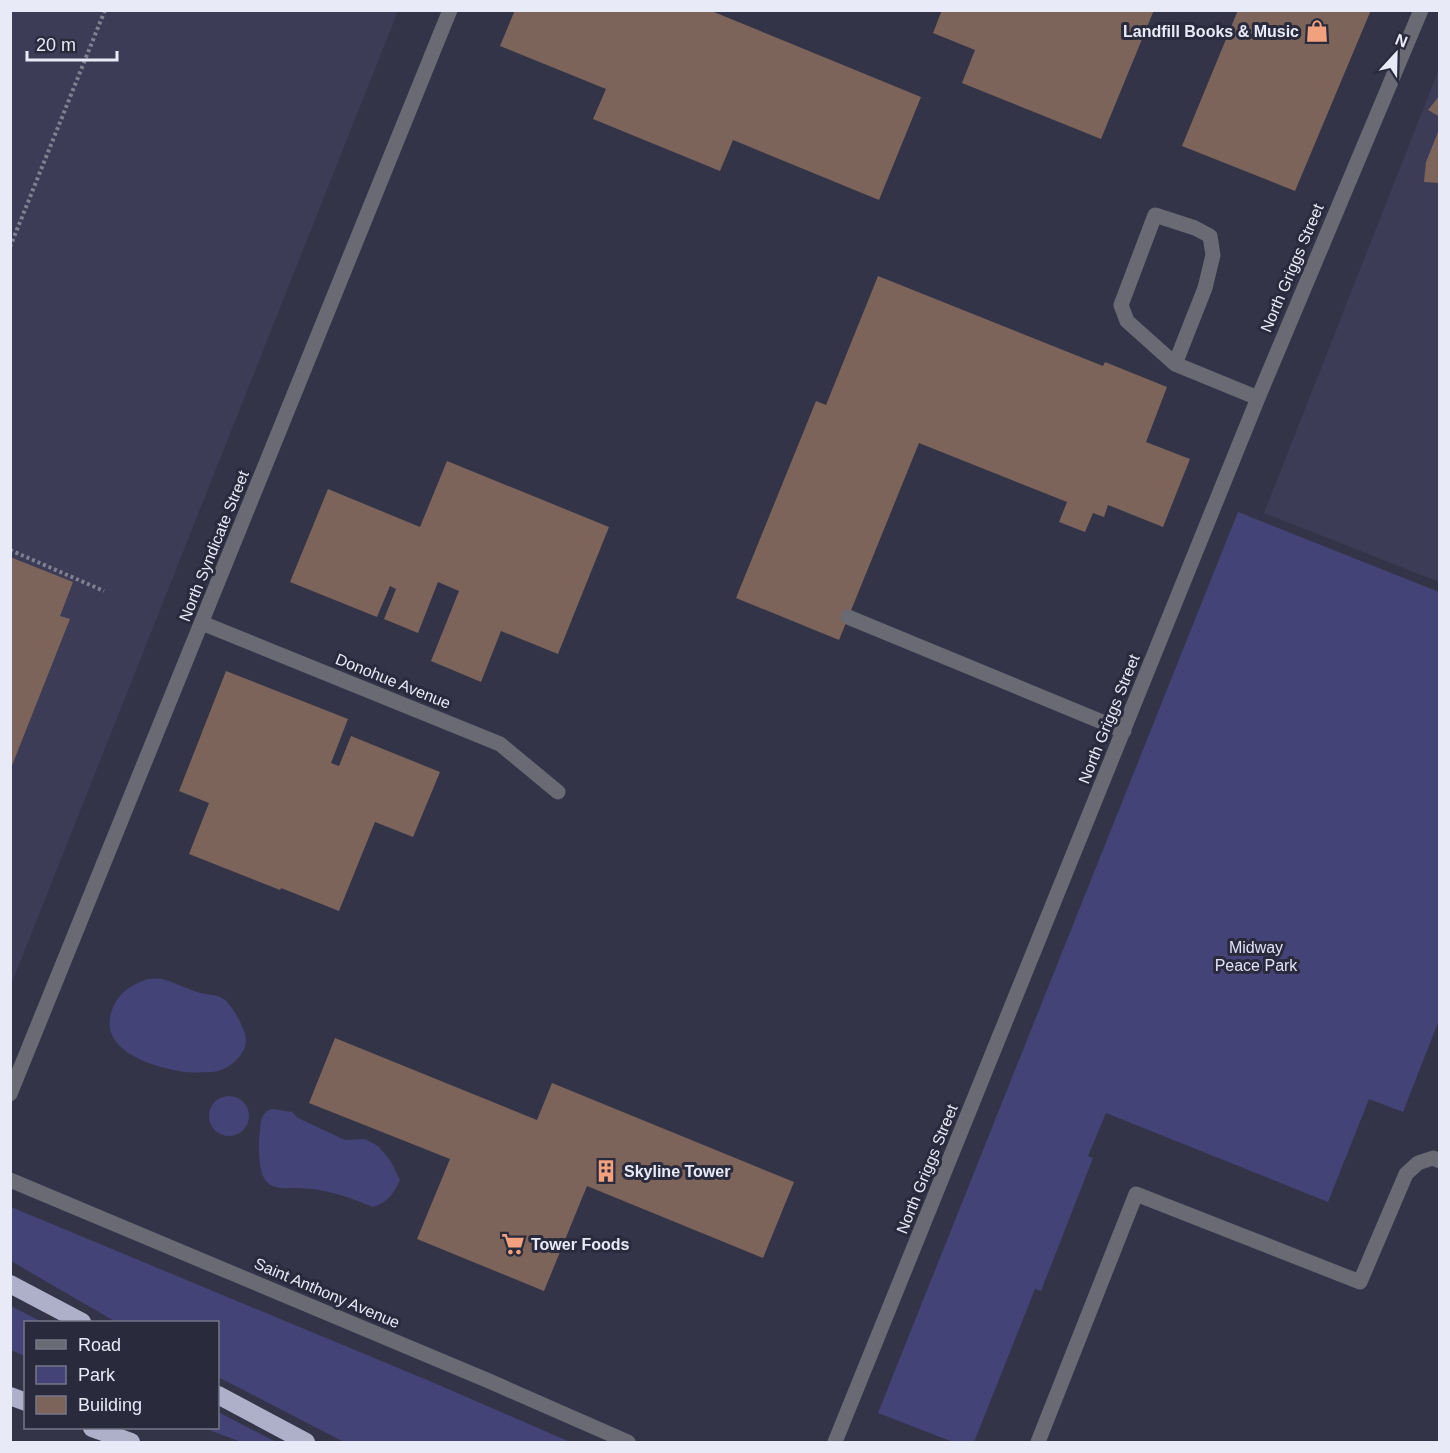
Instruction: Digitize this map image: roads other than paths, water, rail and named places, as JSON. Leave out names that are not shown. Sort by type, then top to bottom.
[{"type":"highway","points":[[10,1284],[78,1321]]},
{"type":"highway","points":[[219,1396],[306,1443]]},
{"type":"highway","points":[[95,1429],[131,1443]]},
{"type":"street","name":"North Syndicate Street","points":[[10,1094],[450,10]]},
{"type":"street","name":"North Griggs Street","points":[[835,1443],[1258,398],[1421,10]]},
{"type":"street","points":[[1175,364],[1205,288],[1212,255],[1210,236],[1195,228],[1155,215],[1121,305],[1127,321],[1175,364],[1258,398]]},
{"type":"street","points":[[848,617],[1124,731]]},
{"type":"street","name":"Donohue Avenue","points":[[202,622],[500,744],[558,792]]},
{"type":"street","points":[[1038,1443],[1136,1194],[1360,1282],[1406,1174],[1418,1163],[1433,1158],[1440,1161]]},
{"type":"street","name":"Saint Anthony Avenue","points":[[10,1180],[489,1381],[628,1443]]},
{"type":"place","name":"Landfill Books & Music","points":[[1317,31]]},
{"type":"place","name":"Skyline Tower","points":[[606,1171]]},
{"type":"place","name":"Tower Foods","points":[[513,1244]]},
{"type":"park label","name":"Midway Peace Park","points":[[1256,956]]}]
